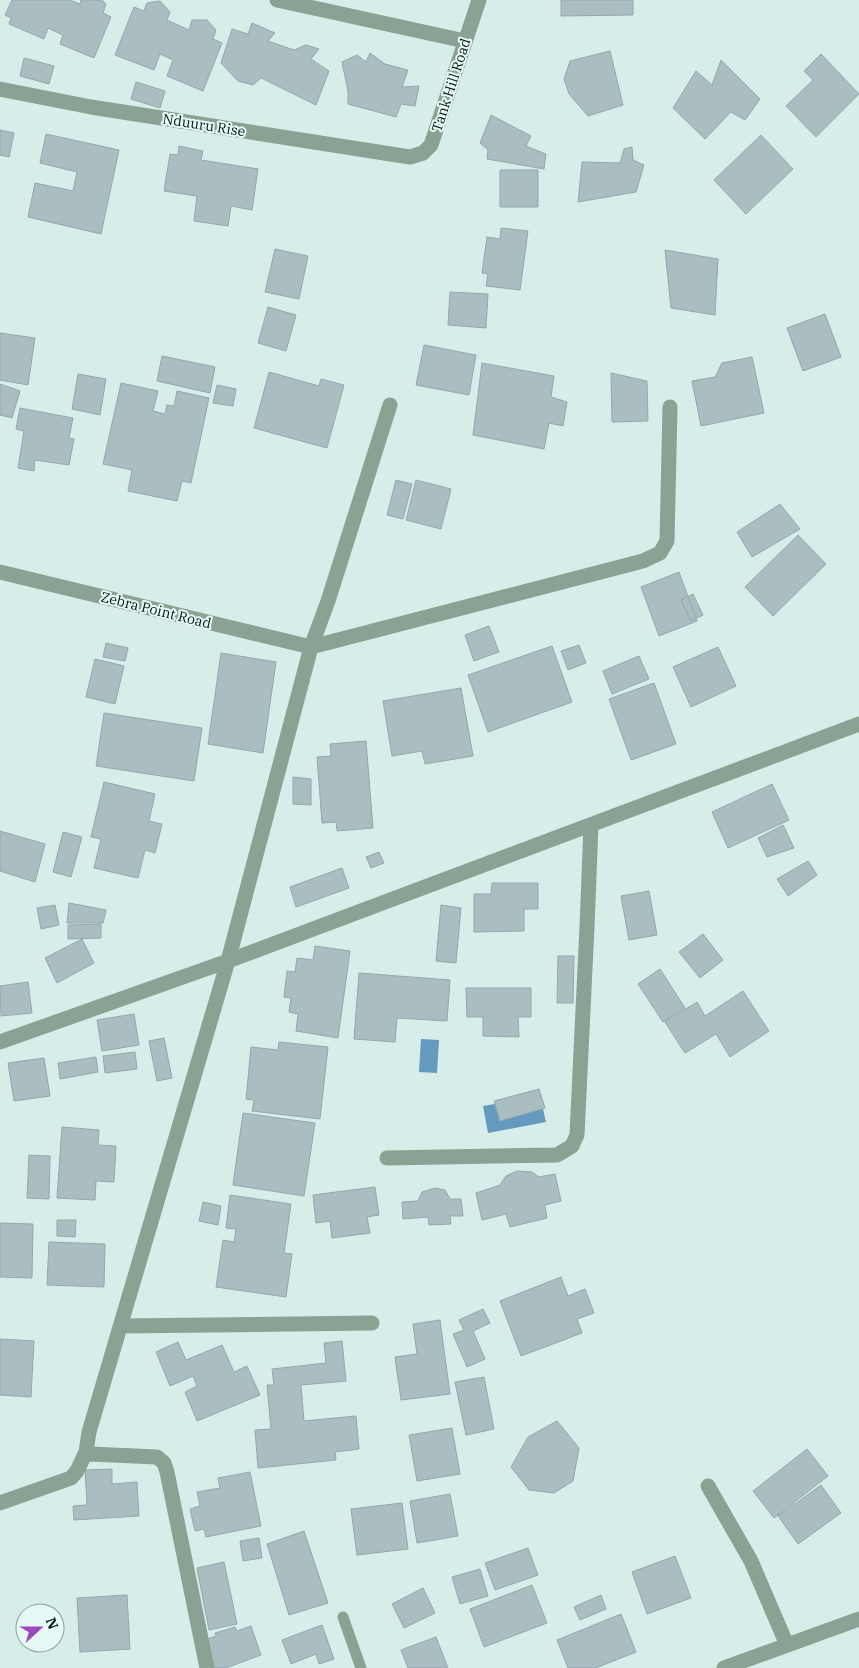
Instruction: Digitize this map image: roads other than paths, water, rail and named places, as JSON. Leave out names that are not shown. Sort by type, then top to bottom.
[{"type":"street","points":[[277,0],[466,41]]},
{"type":"street","name":"Tank Hill Road","points":[[410,156],[423,153],[431,146],[479,0]]},
{"type":"street","name":"Nduuru Rise","points":[[0,88],[91,107],[410,156]]},
{"type":"street","points":[[0,1503],[71,1478],[86,1452],[88,1432],[228,961],[312,647],[390,405]]},
{"type":"street","points":[[312,647],[643,561],[660,553],[667,541],[670,407]]},
{"type":"street","name":"Zebra Point Road","points":[[0,572],[312,647]]},
{"type":"street","points":[[0,1042],[228,961],[859,724]]},
{"type":"street","points":[[387,1158],[557,1155],[572,1146],[577,1135],[591,825]]},
{"type":"street","points":[[121,1326],[372,1323]]},
{"type":"street","points":[[86,1452],[90,1454],[157,1457],[164,1463],[207,1668]]},
{"type":"street","points":[[708,1486],[751,1561],[787,1645]]},
{"type":"street","points":[[724,1668],[859,1619]]},
{"type":"lane","points":[[343,1617],[361,1668]]},
{"type":"water","points":[[421,1039],[439,1040],[437,1073],[419,1072]]},
{"type":"water","points":[[540,1096],[546,1122],[488,1133],[483,1106]]}]
